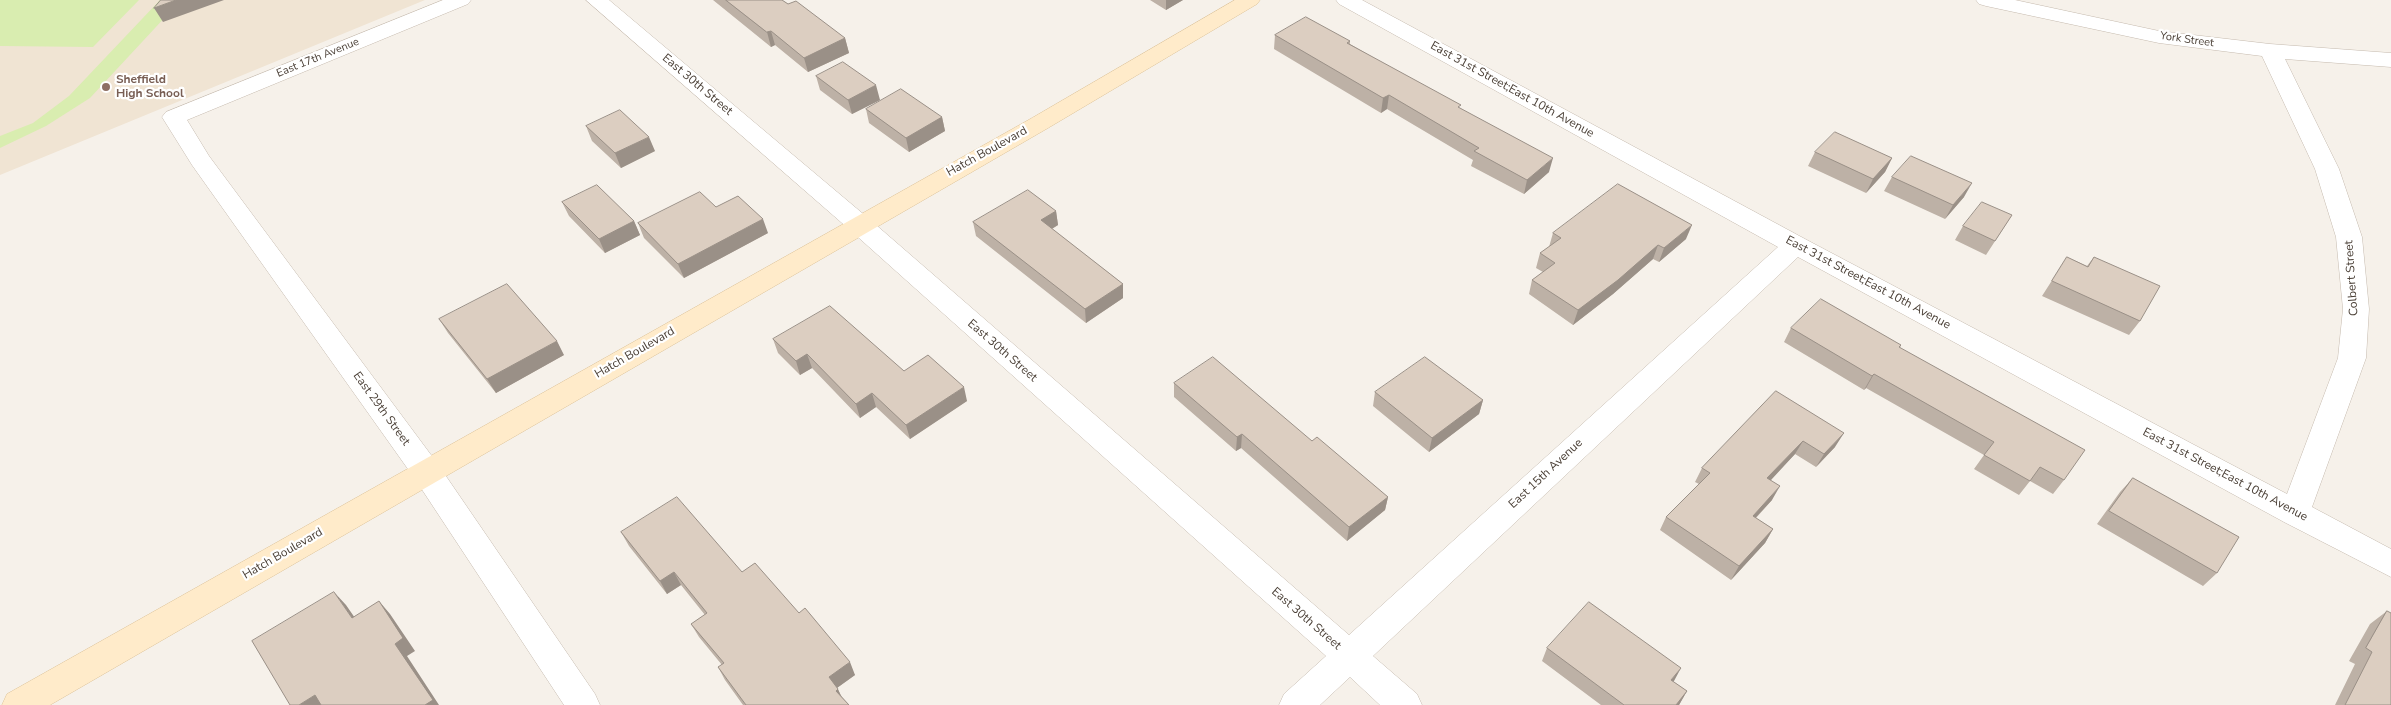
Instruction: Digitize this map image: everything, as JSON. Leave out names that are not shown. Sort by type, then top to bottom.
[{"type":"main road","name":"Hatch Boulevard","points":[[19,705],[1250,0]]},
{"type":"street","name":"East 17th Avenue","points":[[174,117],[461,0]]},
{"type":"street","name":"East 30th Street","points":[[596,0],[859,224],[1405,705]]},
{"type":"street","name":"East 31st Street;East 10th Avenue","points":[[1346,0],[1796,245],[2391,564]]},
{"type":"street","name":"York Street","points":[[1987,0],[2159,37],[2270,51],[2391,60]]},
{"type":"street","name":"Colbert Street","points":[[2270,51],[2327,168],[2349,237],[2356,309],[2352,358],[2296,513]]},
{"type":"street","name":"East 29th Street","points":[[174,117],[200,160],[426,471],[583,705]]},
{"type":"street","name":"East 15th Avenue","points":[[1296,705],[1796,245]]},
{"type":"shaded area","name":"Sheffield High School","points":[[0,0],[425,0],[0,175]]},
{"type":"green space","points":[[0,0],[139,0],[93,47],[0,46]]},
{"type":"green space","points":[[160,0],[181,0],[90,98],[46,126],[0,148],[0,136],[33,123],[69,96]]},
{"type":"building","points":[[161,0],[176,0],[154,8]]},
{"type":"building","points":[[726,0],[782,0],[788,4],[796,1],[845,38],[804,58],[771,31],[767,32]]},
{"type":"building","points":[[1306,17],[1350,41],[1347,43],[1461,105],[1458,107],[1553,158],[1527,180],[1474,151],[1479,148],[1389,95],[1383,98],[1275,35]]},
{"type":"building","points":[[843,62],[876,85],[848,100],[816,76]]},
{"type":"building","points":[[901,89],[942,117],[906,138],[866,109]]},
{"type":"building","points":[[620,110],[649,137],[615,153],[586,126]]},
{"type":"building","points":[[1835,132],[1892,158],[1873,179],[1815,152]]},
{"type":"building","points":[[1911,156],[1972,183],[1953,205],[1892,177]]},
{"type":"building","points":[[1618,184],[1692,225],[1664,248],[1658,245],[1618,280],[1578,310],[1532,280],[1555,263],[1540,253],[1561,238],[1553,233]]},
{"type":"building","points":[[597,185],[634,221],[599,239],[562,202]]},
{"type":"building","points":[[1028,190],[1056,211],[1041,220],[1123,284],[1085,309],[973,222]]},
{"type":"building","points":[[700,192],[716,207],[738,196],[763,219],[678,264],[638,223]]},
{"type":"building","points":[[1982,202],[2012,215],[1995,241],[1963,226]]},
{"type":"building","points":[[2067,257],[2088,267],[2094,257],[2160,286],[2140,321],[2052,281]]},
{"type":"building","points":[[507,284],[557,341],[487,379],[439,319]]},
{"type":"building","points":[[1821,299],[1901,345],[1899,347],[2085,450],[2064,480],[2040,467],[2030,481],[1984,455],[1994,442],[1874,374],[1872,376],[1791,328]]},
{"type":"building","points":[[830,306],[904,371],[928,355],[964,387],[906,425],[872,393],[856,404],[807,354],[796,361],[773,339]]},
{"type":"building","points":[[1213,357],[1312,441],[1317,437],[1388,497],[1349,527],[1242,434],[1237,437],[1174,383]]},
{"type":"building","points":[[1425,357],[1483,400],[1432,438],[1375,392]]},
{"type":"building","points":[[1776,391],[1844,433],[1824,454],[1803,441],[1767,478],[1780,486],[1753,516],[1773,529],[1739,566],[1666,517],[1710,473],[1702,468]]},
{"type":"building","points":[[2133,478],[2239,537],[2217,573],[2109,511]]},
{"type":"building","points":[[677,497],[742,572],[755,563],[799,613],[805,608],[850,662],[829,677],[838,689],[836,691],[849,705],[746,705],[718,667],[724,663],[691,624],[707,613],[674,572],[660,581],[621,532]]},
{"type":"building","points":[[334,592],[352,618],[379,601],[403,638],[395,644],[433,700],[425,705],[321,705],[315,695],[299,705],[290,705],[252,641]]},
{"type":"building","points":[[1589,602],[1681,668],[1671,680],[1687,691],[1676,705],[1624,705],[1547,648]]},
{"type":"building","points":[[2387,611],[2391,613],[2391,705],[2345,705],[2372,652],[2366,648]]},
{"type":"place","name":"Sheffield High School","points":[[106,87]]}]
